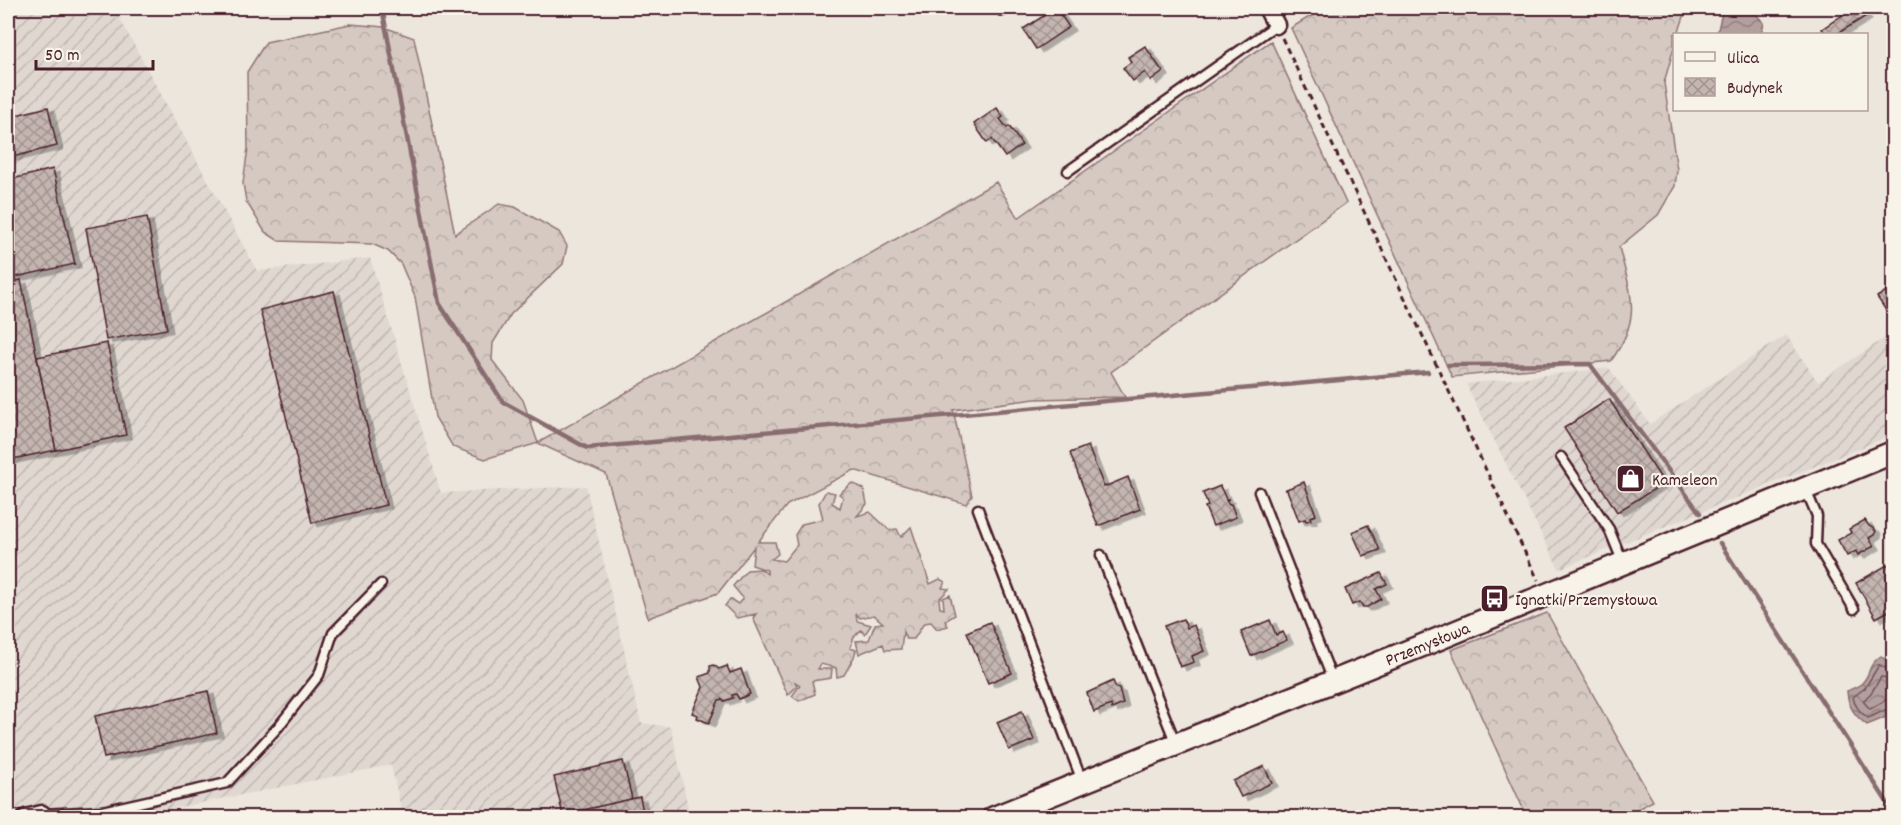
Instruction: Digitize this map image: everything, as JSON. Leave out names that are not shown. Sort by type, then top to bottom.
[{"type":"street","points":[[1267,8],[1276,25]]},
{"type":"street","name":"Przemysłowa","points":[[993,818],[1893,452]]},
{"type":"lane","points":[[1068,171],[1276,25]]},
{"type":"lane","points":[[1561,457],[1609,529],[1623,563]]},
{"type":"lane","points":[[1805,489],[1817,516],[1816,544],[1854,609]]},
{"type":"lane","points":[[1259,492],[1333,681]]},
{"type":"lane","points":[[978,509],[1082,782]]},
{"type":"lane","points":[[1101,555],[1176,744]]},
{"type":"lane","points":[[34,816],[102,811],[226,783],[279,726],[319,675],[333,633],[381,584]]},
{"type":"path","points":[[1276,25],[1545,595]]},
{"type":"shaded area","points":[[8,8],[114,8],[257,271],[370,258],[441,493],[586,486],[641,723],[671,727],[690,817],[403,817],[391,765],[130,817],[8,817]]},
{"type":"shaded area","points":[[1786,335],[1818,382],[1888,336],[1893,347],[1893,435],[1559,569],[1466,384],[1609,368],[1650,424]]},
{"type":"green space","points":[[1324,8],[1687,8],[1678,33],[1673,33],[1673,51],[1664,83],[1677,170],[1675,186],[1658,215],[1619,247],[1630,293],[1631,318],[1621,345],[1611,361],[1452,377],[1291,28]]},
{"type":"green space","points":[[350,24],[384,27],[414,38],[455,234],[499,204],[515,207],[559,232],[567,246],[563,264],[511,314],[493,343],[492,360],[523,400],[538,443],[485,459],[453,447],[435,417],[415,297],[401,264],[388,251],[372,244],[279,241],[265,232],[246,201],[243,183],[248,148],[247,72],[266,42]]},
{"type":"green space","points":[[1271,41],[1346,203],[1111,372],[1125,397],[1035,399],[953,410],[972,496],[966,504],[854,470],[787,505],[758,542],[775,542],[778,554],[772,559],[784,561],[797,545],[795,535],[802,524],[823,519],[819,503],[826,491],[835,493],[832,503],[840,508],[843,497],[839,494],[852,483],[864,489],[867,504],[857,516],[870,512],[889,530],[897,529],[901,537],[911,527],[930,584],[940,579],[945,582],[942,588],[949,589],[939,599],[940,608],[944,609],[943,598],[950,595],[955,615],[945,621],[948,626],[937,629],[931,622],[924,623],[914,639],[906,639],[903,632],[901,649],[885,650],[883,644],[859,654],[856,641],[869,640],[875,624],[883,623],[874,615],[860,618],[856,614],[857,621],[871,625],[865,634],[861,630],[854,637],[850,648],[856,650],[844,675],[837,677],[836,668],[821,664],[818,669],[832,669],[831,678],[812,681],[815,694],[799,701],[792,696],[800,685],[795,682],[797,686],[788,695],[753,618],[756,614],[737,618],[725,606],[730,599],[738,604],[743,598],[733,586],[747,570],[761,569],[767,574],[767,570],[752,565],[754,547],[718,593],[648,618],[606,474],[538,443],[996,182],[1018,218]]},
{"type":"green space","points":[[1547,613],[1653,801],[1622,817],[1527,817],[1451,650]]},
{"type":"water","points":[[1723,8],[1750,8],[1764,23],[1761,33],[1717,33]]},
{"type":"water","points":[[1881,656],[1893,667],[1893,711],[1884,718],[1867,725],[1853,711],[1847,691],[1861,684],[1873,663]]},
{"type":"building","points":[[1056,8],[1069,27],[1036,49],[1023,29]]},
{"type":"building","points":[[1853,8],[1860,8],[1866,16],[1839,33],[1825,33],[1822,29]]},
{"type":"building","points":[[1145,46],[1163,72],[1151,81],[1145,72],[1133,81],[1123,68],[1131,62],[1128,57]]},
{"type":"building","points":[[48,107],[57,146],[8,158],[8,117]]},
{"type":"building","points":[[997,108],[1003,117],[1000,119],[1007,128],[1009,126],[1022,145],[1005,157],[992,139],[987,143],[974,124]]},
{"type":"building","points":[[53,169],[75,264],[11,278],[12,280],[8,281],[8,180]]},
{"type":"building","points":[[147,217],[167,329],[106,340],[86,228]]},
{"type":"building","points":[[21,280],[56,450],[8,460],[8,283]]},
{"type":"building","points":[[1894,286],[1894,321],[1893,321],[1877,297]]},
{"type":"building","points":[[334,291],[386,505],[312,523],[260,310]]},
{"type":"building","points":[[107,343],[126,435],[56,450],[37,357]]},
{"type":"building","points":[[1609,399],[1664,483],[1617,512],[1564,428]]},
{"type":"building","points":[[1088,446],[1104,487],[1128,477],[1140,509],[1098,526],[1070,453]]},
{"type":"building","points":[[1304,482],[1316,515],[1310,517],[1311,520],[1299,521],[1287,490],[1284,490]]},
{"type":"building","points":[[1220,486],[1226,499],[1229,499],[1226,500],[1229,505],[1231,504],[1236,517],[1213,526],[1205,507],[1208,506],[1203,493]]},
{"type":"building","points":[[1865,520],[1876,531],[1869,538],[1874,546],[1858,555],[1856,551],[1847,556],[1838,540],[1851,533],[1849,529]]},
{"type":"building","points":[[1368,525],[1380,550],[1363,556],[1352,532]]},
{"type":"building","points":[[1894,561],[1894,608],[1876,618],[1856,583]]},
{"type":"building","points":[[1381,573],[1387,584],[1376,589],[1381,599],[1367,607],[1363,607],[1360,602],[1352,605],[1345,589]]},
{"type":"building","points":[[1183,619],[1187,628],[1194,625],[1204,651],[1192,656],[1194,662],[1180,667],[1164,626]]},
{"type":"building","points":[[1270,620],[1276,635],[1283,632],[1287,640],[1251,656],[1241,632]]},
{"type":"building","points":[[990,622],[1012,673],[988,683],[967,632]]},
{"type":"building","points":[[714,665],[719,669],[727,666],[730,673],[741,669],[750,694],[739,699],[736,694],[732,695],[733,698],[719,700],[709,723],[692,713],[703,687],[699,677],[710,673],[710,666]]},
{"type":"building","points":[[1113,681],[1119,689],[1123,704],[1112,709],[1111,705],[1094,712],[1087,693]]},
{"type":"building","points":[[208,691],[217,733],[104,758],[95,716]]},
{"type":"building","points":[[1022,711],[1034,740],[1009,750],[997,722]]},
{"type":"building","points":[[623,761],[632,799],[563,815],[554,777]]},
{"type":"building","points":[[1264,766],[1272,783],[1241,797],[1233,781]]},
{"type":"building","points":[[640,797],[644,818],[571,818],[570,813]]},
{"type":"waterway","points":[[382,8],[439,303],[503,402],[587,448],[1428,372]]},
{"type":"waterway","points":[[1448,365],[1590,364],[1700,513]]},
{"type":"waterway","points":[[1720,543],[1894,813]]},
{"type":"place","name":"Kameleon","points":[[1631,479]]},
{"type":"place","name":"Ignatki/Przemysłowa","points":[[1494,599]]}]
